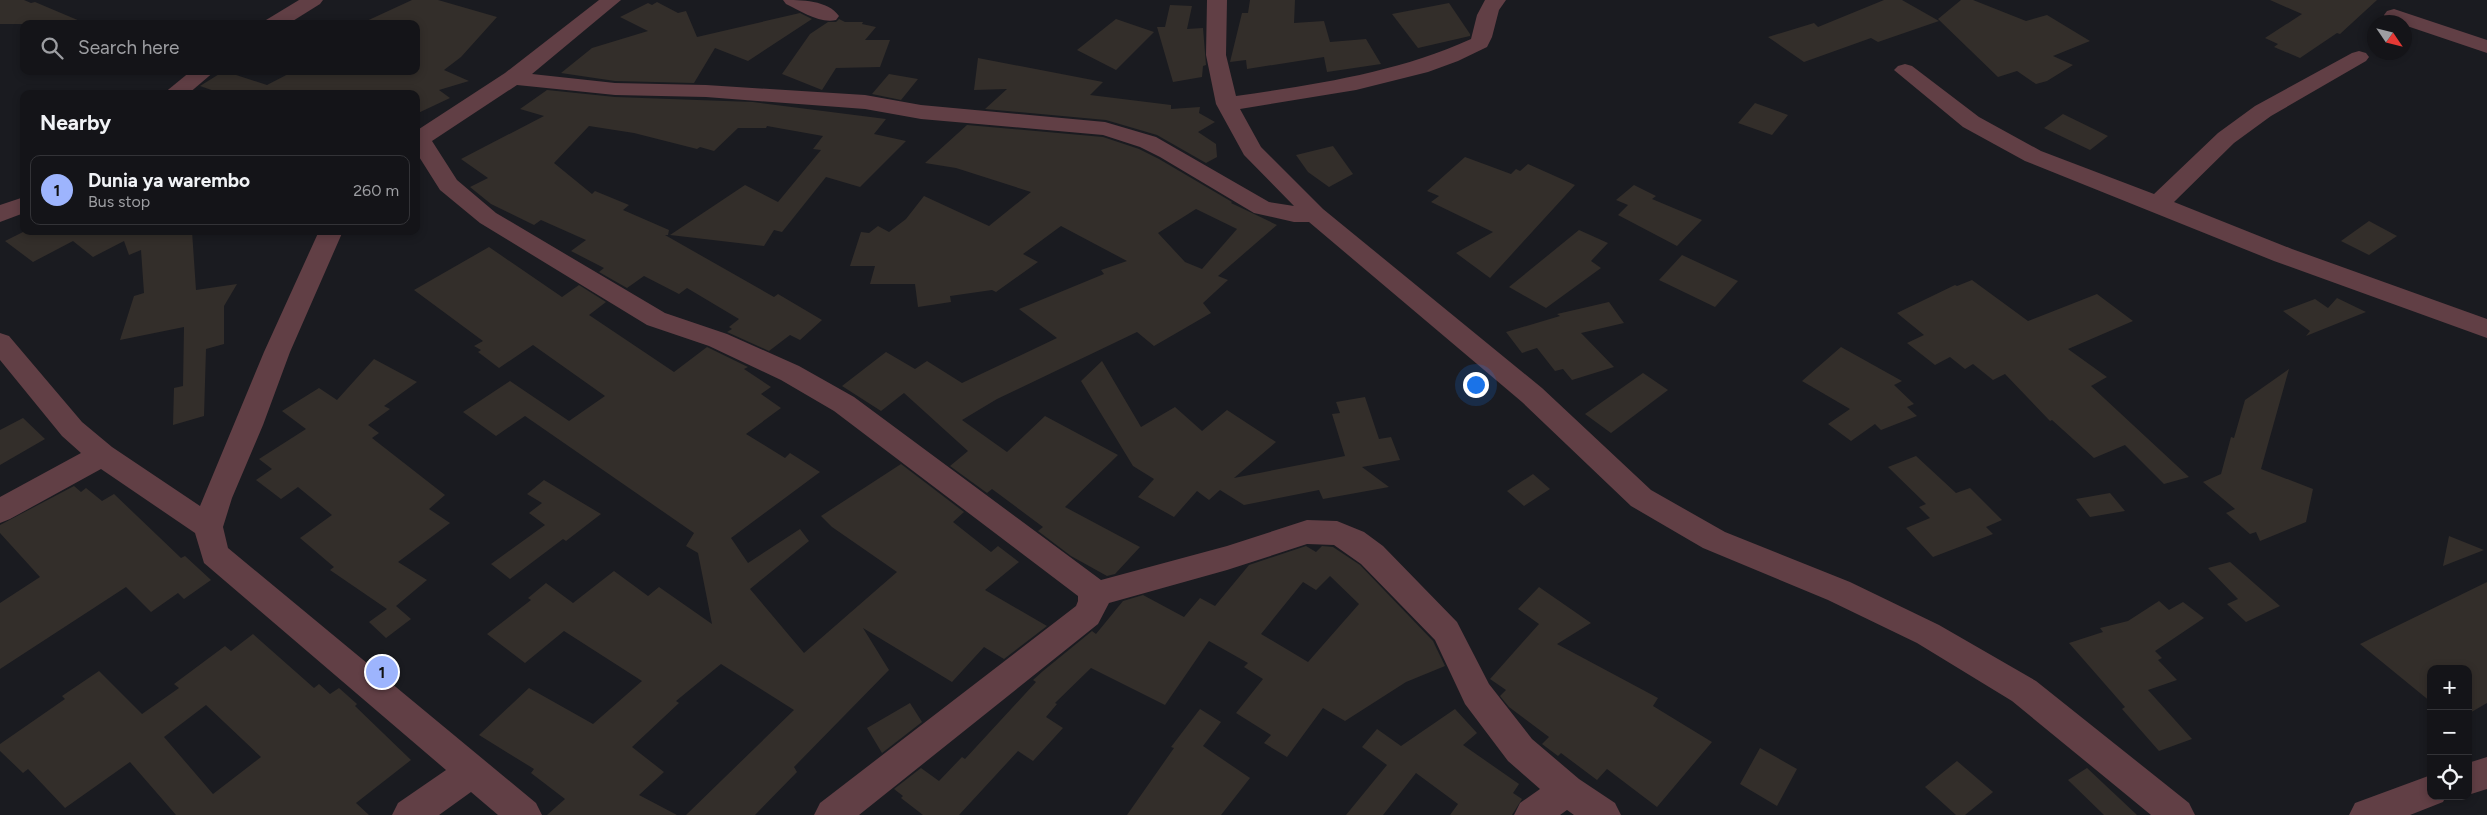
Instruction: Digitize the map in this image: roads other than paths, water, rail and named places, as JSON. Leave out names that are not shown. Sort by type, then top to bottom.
[{"type":"street","points":[[280,20],[313,0]]},
{"type":"street","points":[[420,139],[513,78],[611,0]]},
{"type":"street","points":[[793,0],[829,16]]},
{"type":"street","points":[[1217,0],[1216,55],[1227,104],[1252,150],[1315,214],[1532,395],[1642,498],[1714,540],[1839,591],[1928,634],[2024,691],[2177,815]]},
{"type":"street","points":[[1227,104],[1370,80],[1465,51],[1480,43],[1485,32],[1484,19],[1488,8],[1496,0]]},
{"type":"street","points":[[2412,21],[2487,46]]},
{"type":"street","points":[[2158,204],[2226,138],[2288,96],[2359,57]]},
{"type":"street","points":[[1905,70],[1970,122],[2033,156],[2292,258],[2487,329]]},
{"type":"street","points":[[179,90],[200,75]]},
{"type":"street","points":[[513,78],[615,89],[706,91],[865,102],[921,112],[1105,129],[1148,142],[1168,152],[1262,208],[1294,214],[1315,214]]},
{"type":"street","points":[[420,143],[448,185],[466,202],[488,218],[656,319],[736,348],[790,373],[844,404],[1089,587],[1094,595],[1094,607],[1087,615],[832,815]]},
{"type":"street","points":[[0,214],[20,206]]},
{"type":"street","points":[[329,235],[277,352],[249,425],[217,498],[208,527],[214,554],[524,815]]},
{"type":"street","points":[[0,342],[72,429],[102,454],[208,527]]},
{"type":"street","points":[[0,511],[102,454]]},
{"type":"street","points":[[1094,595],[1227,558],[1308,532],[1336,532],[1353,540],[1372,555],[1446,631],[1477,694],[1520,750],[1567,790],[1603,815]]},
{"type":"street","points":[[410,815],[472,772]]},
{"type":"street","points":[[2472,778],[2487,773]]},
{"type":"street","points":[[1532,815],[1567,790]]},
{"type":"street","points":[[2367,815],[2427,792]]},
{"type":"place","name":"Dunia ya warembo","points":[[382,672]]}]
